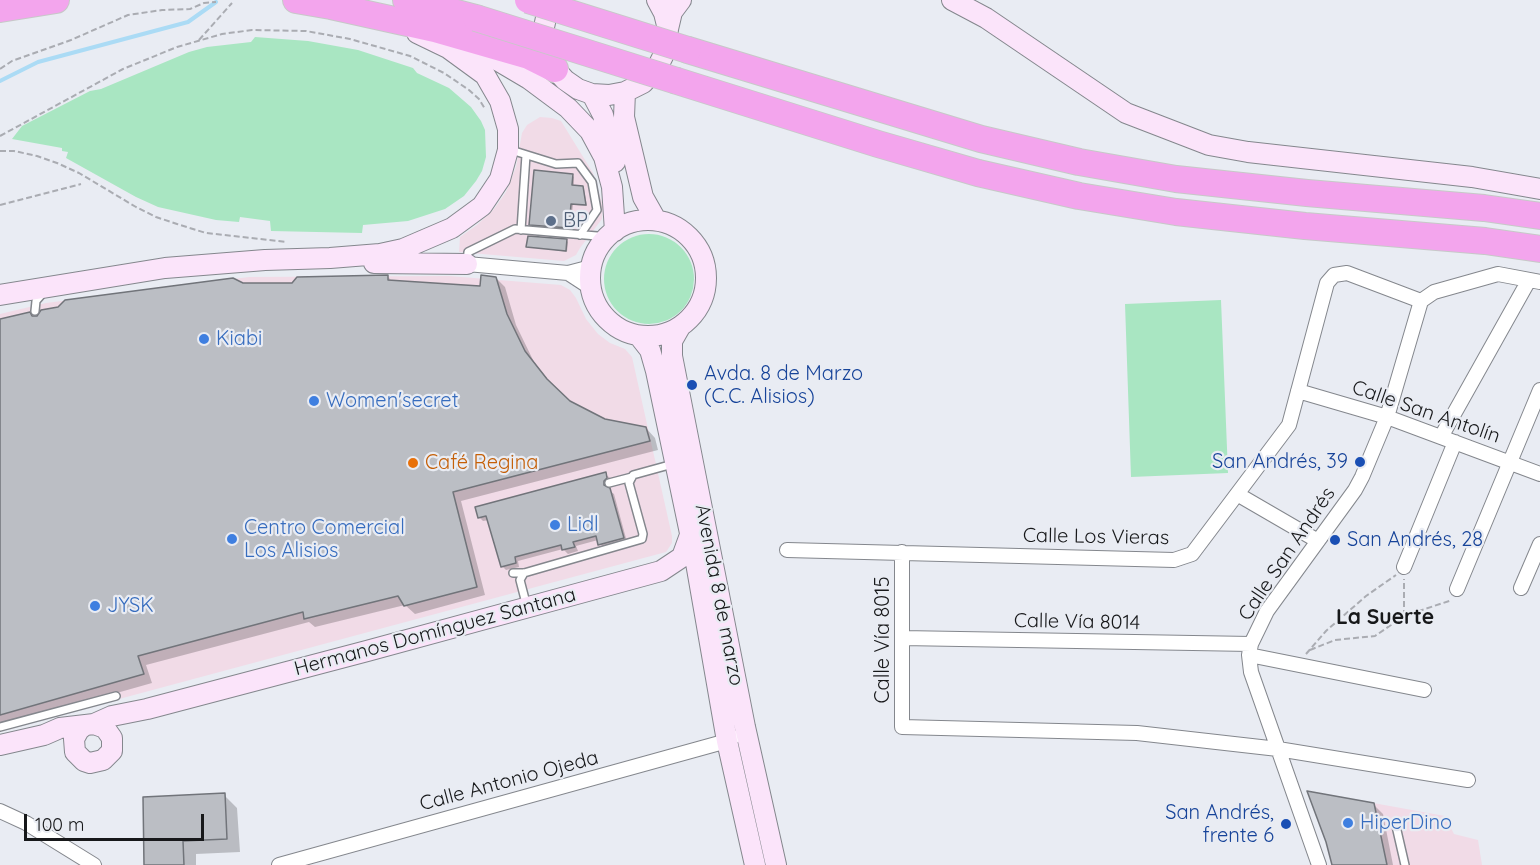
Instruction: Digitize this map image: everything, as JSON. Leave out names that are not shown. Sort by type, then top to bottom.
[{"type":"highway","points":[[0,9],[56,0]]},
{"type":"highway","points":[[296,0],[435,29],[529,56],[555,69]]},
{"type":"highway","points":[[406,0],[476,18],[878,144],[978,172],[1079,196],[1176,212],[1305,226],[1485,241],[1540,249]]},
{"type":"highway","points":[[528,0],[970,136],[1079,162],[1176,179],[1484,208],[1540,216]]},
{"type":"street","points":[[554,0],[547,13],[543,32],[546,52],[555,69],[565,81],[578,89],[592,94],[609,95],[625,92],[643,83],[657,68],[666,50],[672,12],[681,0]]},
{"type":"street","points":[[657,0],[664,13],[668,29]]},
{"type":"street","points":[[952,0],[986,18],[1126,113],[1209,145],[1248,152],[1472,177],[1540,189]]},
{"type":"street","points":[[331,6],[366,20],[454,41],[485,53],[529,79],[568,108],[591,131],[604,157],[613,192],[613,233]]},
{"type":"street","points":[[0,295],[165,268],[265,260],[330,258],[403,249],[452,228],[482,206],[517,152],[500,101],[485,75],[448,48],[415,32]]},
{"type":"street","points":[[625,92],[624,117],[643,197],[656,220]]},
{"type":"street","points":[[592,94],[603,115],[621,185],[622,207],[613,233],[596,253],[591,267],[591,288],[597,305],[607,319],[622,330],[639,336],[667,333],[680,327],[695,313],[705,295],[707,275],[703,256],[692,239],[676,226],[656,220],[638,221],[613,233]]},
{"type":"street","points":[[330,258],[356,262],[467,264],[568,273],[591,267]]},
{"type":"street","points":[[568,273],[591,288]]},
{"type":"street","name":"Calle Los Vieras","points":[[787,550],[1174,560],[1192,554],[1289,425],[1327,283],[1334,275],[1347,273],[1421,301]]},
{"type":"street","points":[[1421,301],[1434,292],[1498,274],[1534,281],[1441,437]]},
{"type":"street","name":"Calle San Andrés","points":[[1250,650],[1268,611],[1355,490],[1387,417],[1421,301]]},
{"type":"street","name":"Avenida 8 de marzo","points":[[680,327],[672,341],[672,357],[776,865]]},
{"type":"street","name":"Avenida 8 de marzo","points":[[639,336],[650,350],[656,371],[701,588],[727,741],[755,865]]},
{"type":"street","points":[[1457,589],[1540,390]]},
{"type":"street","name":"Calle San Antolín","points":[[1298,391],[1387,417],[1540,474]]},
{"type":"street","points":[[1404,567],[1455,442]]},
{"type":"street","points":[[1236,494],[1318,541]]},
{"type":"street","name":"Hermanos Domínguez Santana","points":[[89,725],[112,716],[205,694],[661,571],[682,557],[690,535]]},
{"type":"street","points":[[1521,588],[1540,544]]},
{"type":"street","name":"Calle Vía 8015","points":[[902,552],[902,728],[1137,733],[1278,749]]},
{"type":"street","points":[[661,571],[686,577],[701,588]]},
{"type":"street","name":"Calle Vía 8014","points":[[902,638],[1250,650],[1296,665],[1424,690]]},
{"type":"street","points":[[1250,650],[1251,672],[1319,865]]},
{"type":"street","points":[[112,738],[126,723],[147,709]]},
{"type":"street","points":[[0,745],[44,735],[60,728],[89,725],[105,728],[112,738],[112,751],[97,763],[84,761],[75,752],[76,734],[89,725]]},
{"type":"street","name":"Calle Antonio Ojeda","points":[[279,865],[727,741],[746,727]]},
{"type":"street","points":[[44,735],[59,736],[74,746]]},
{"type":"street","points":[[1278,749],[1468,780]]},
{"type":"street","points":[[0,811],[26,823],[94,865]]},
{"type":"lane","points":[[521,230],[517,152],[556,164],[578,163],[592,182],[597,210],[580,235]]},
{"type":"lane","points":[[592,182],[613,192]]},
{"type":"lane","points":[[467,264],[468,252],[515,229],[597,236],[613,233]]},
{"type":"lane","points":[[35,311],[36,302],[49,286]]},
{"type":"lane","points":[[609,483],[675,464]]},
{"type":"lane","points":[[513,573],[524,573],[642,539],[643,534],[629,483],[632,477]]},
{"type":"lane","points":[[510,564],[513,573],[520,580],[527,607]]},
{"type":"lane","points":[[520,580],[524,573]]},
{"type":"lane","points":[[0,727],[116,696]]},
{"type":"lane","points":[[1396,826],[1405,865]]},
{"type":"path","points":[[0,69],[12,61],[71,40],[128,15],[190,9],[204,3],[216,2]]},
{"type":"path","points":[[199,40],[232,3]]},
{"type":"path","points":[[0,136],[123,69],[177,46],[222,34],[252,30],[306,31],[350,39],[410,56],[444,73],[479,99],[487,113]]},
{"type":"path","points":[[0,151],[14,151],[57,163],[156,218],[206,233],[291,243]]},
{"type":"path","points":[[0,205],[81,184]]},
{"type":"path","points":[[1404,567],[1404,616]]},
{"type":"path","points":[[1296,665],[1326,631],[1404,567]]},
{"type":"path","points":[[1308,651],[1335,640],[1375,636],[1404,616],[1457,598],[1457,589]]},
{"type":"shaded area","points":[[540,117],[561,121],[593,173],[603,206],[602,219],[576,255],[564,261],[459,252],[460,237],[494,209],[506,192],[516,167],[522,133],[527,125]]},
{"type":"shaded area","name":"Centro Comercial Los Alisios","points":[[449,276],[561,285],[570,290],[586,319],[598,334],[610,343],[625,349],[632,357],[672,536],[672,543],[666,552],[0,731],[0,314],[46,303],[249,277]]},
{"type":"shaded area","points":[[1307,791],[1445,816],[1454,834],[1478,840],[1482,865],[1332,865]]},
{"type":"green space","points":[[255,37],[308,41],[358,50],[413,68],[417,73],[449,88],[471,107],[485,130],[486,157],[476,181],[464,196],[445,209],[408,221],[363,225],[362,233],[271,231],[270,221],[240,217],[239,222],[216,220],[158,207],[66,158],[68,152],[62,151],[62,148],[12,139],[22,126],[90,91],[101,89],[189,52],[207,47],[251,42]]},
{"type":"green space","points":[[649,234],[666,237],[681,247],[691,262],[694,279],[691,296],[681,311],[666,321],[649,324],[632,321],[617,311],[607,296],[604,279],[607,262],[617,247],[632,237]]},
{"type":"green space","points":[[1221,300],[1228,473],[1131,477],[1125,304]]},
{"type":"building","points":[[534,170],[573,174],[572,185],[583,186],[586,205],[571,204],[569,228],[529,225]]},
{"type":"building","points":[[528,236],[567,239],[566,251],[526,247]]},
{"type":"building","name":"Centro Comercial Los Alisios","points":[[388,275],[388,280],[480,286],[481,275],[496,277],[507,314],[525,351],[547,379],[570,401],[605,419],[646,427],[650,441],[453,492],[477,587],[404,606],[398,596],[304,619],[303,612],[138,656],[144,674],[0,715],[0,319],[30,312],[32,316],[37,316],[41,310],[58,307],[65,300],[233,278],[243,283],[292,283],[297,277]]},
{"type":"building","name":"Lidl","points":[[606,472],[607,478],[604,485],[610,488],[624,538],[598,545],[596,536],[573,542],[575,547],[562,550],[561,545],[515,557],[516,563],[501,567],[486,516],[478,518],[475,507]]},
{"type":"building","name":"HiperDino","points":[[1307,791],[1374,803],[1387,865],[1332,865]]},
{"type":"building","points":[[225,793],[227,839],[183,841],[184,865],[144,865],[143,797]]},
{"type":"waterway","points":[[0,81],[38,62],[188,22],[216,2]]},
{"type":"place","name":"BP","points":[[551,221]]},
{"type":"place","name":"Kiabi","points":[[204,339]]},
{"type":"place","name":"Avda. 8 de Marzo (C.C. Alisios)","points":[[692,385]]},
{"type":"place","name":"Women'secret","points":[[314,401]]},
{"type":"place","name":"San Andrés, 39","points":[[1360,462]]},
{"type":"place","name":"Café Regina","points":[[413,463]]},
{"type":"place","name":"Lidl","points":[[555,525]]},
{"type":"place","name":"Centro Comercial Los Alisios","points":[[232,539]]},
{"type":"place","name":"San Andrés, 28","points":[[1335,540]]},
{"type":"place","name":"JYSK","points":[[95,606]]},
{"type":"place","name":"HiperDino","points":[[1348,823]]},
{"type":"place","name":"San Andrés, frente 6","points":[[1286,824]]},
{"type":"district","name":"La Suerte","points":[[1385,618]]}]
